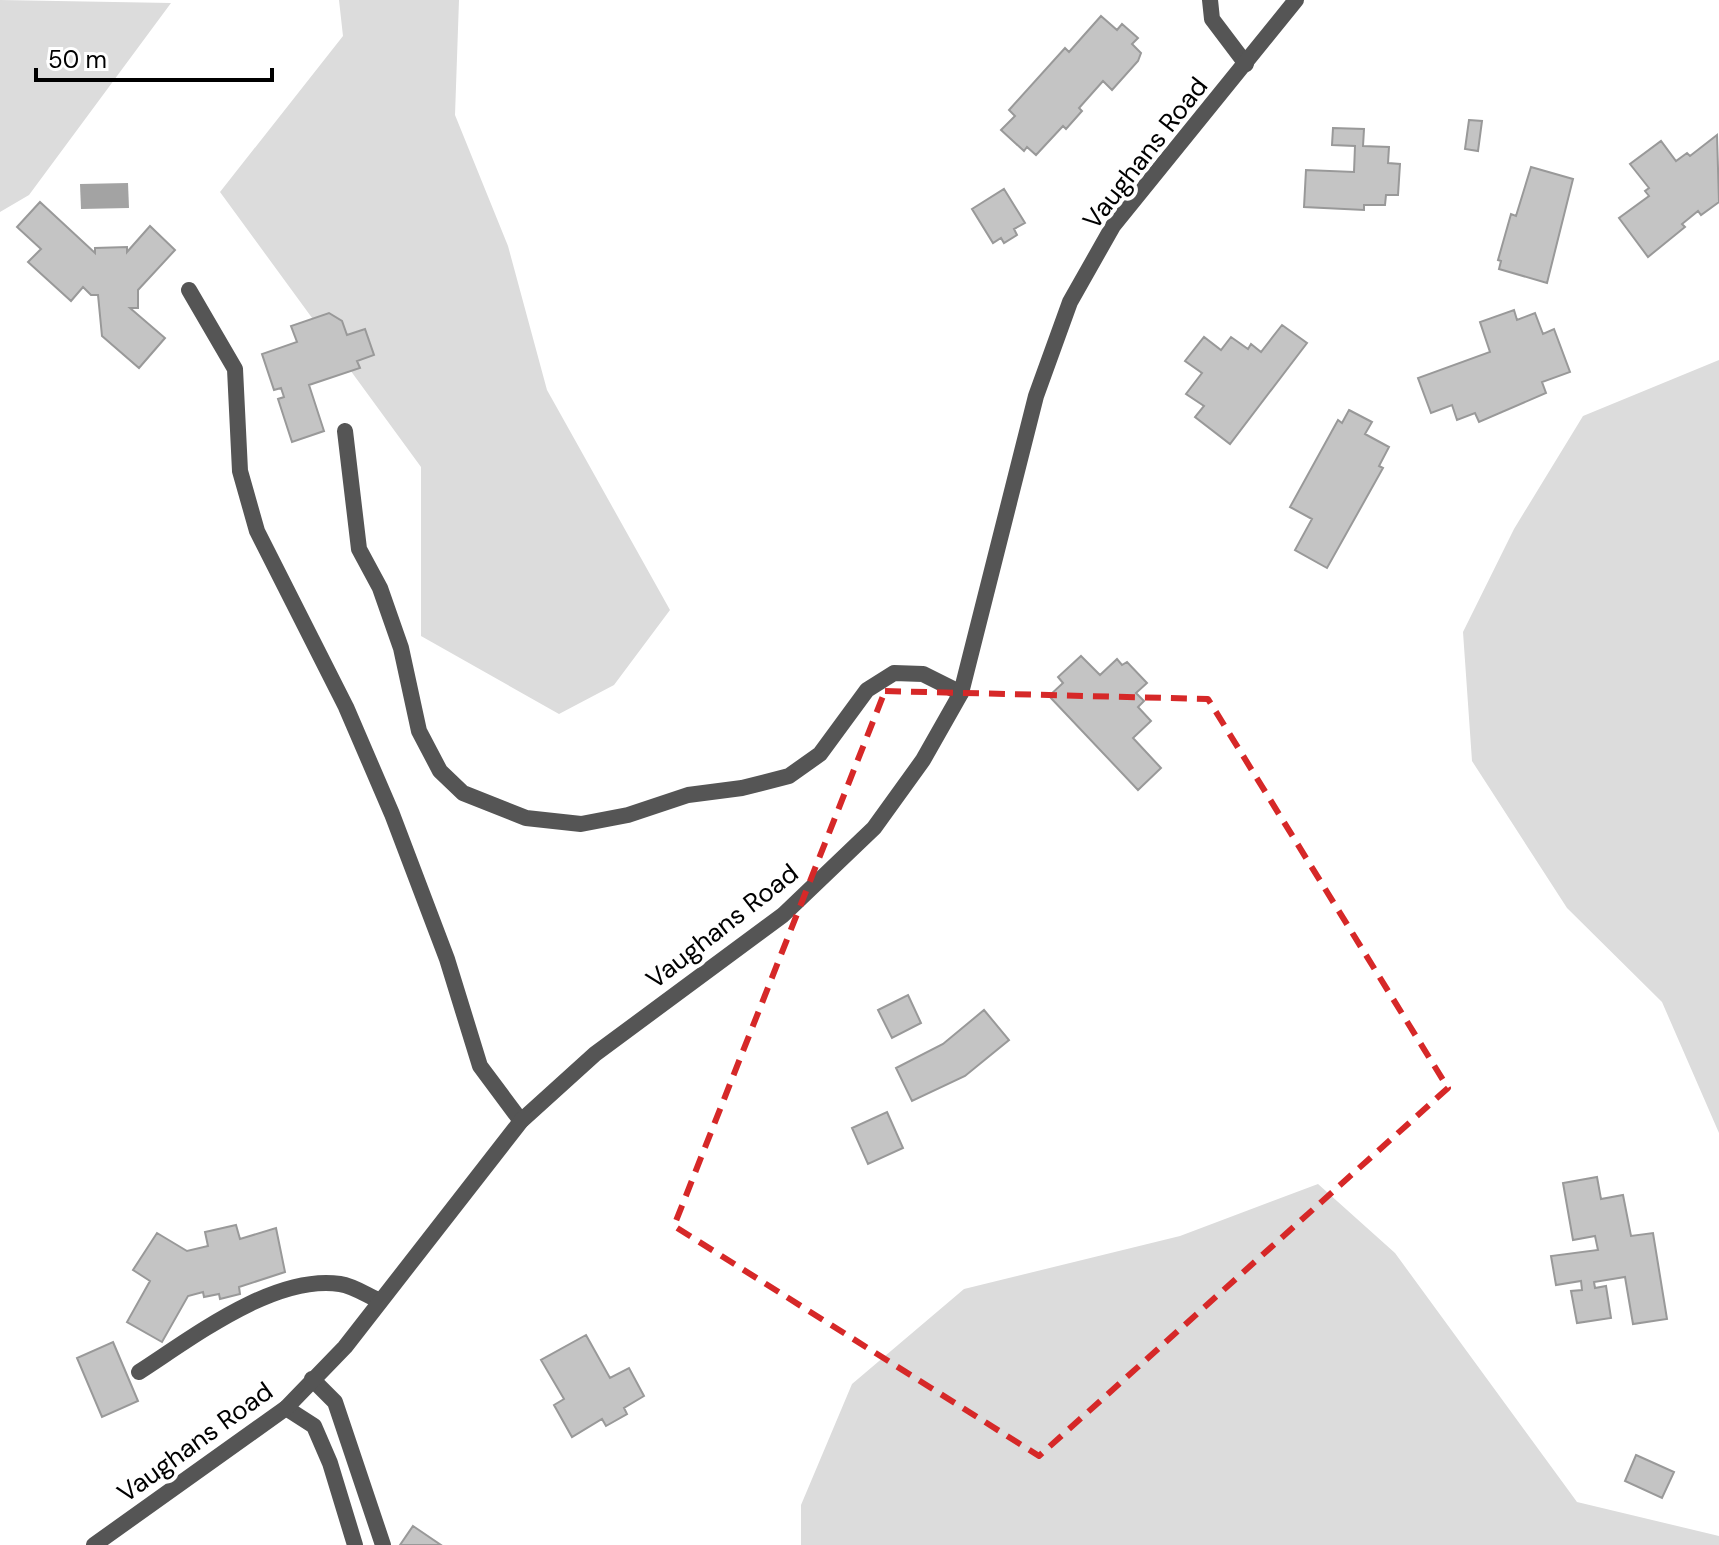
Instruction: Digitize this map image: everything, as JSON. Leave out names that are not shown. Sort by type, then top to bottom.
[{"type":"street","points":[[1210,0],[1212,19],[1246,64]]},
{"type":"street","name":"Vaughans Road","points":[[94,1545],[286,1408],[345,1347],[521,1121],[595,1054],[783,915],[874,828],[923,760],[961,693],[1036,396],[1070,302],[1113,226],[1296,0]]},
{"type":"street","points":[[189,290],[235,369],[240,471],[257,531],[346,707],[392,814],[447,959],[480,1066],[521,1121]]},
{"type":"street","points":[[345,431],[359,549],[380,588],[401,648],[419,731],[440,771],[463,793],[526,818],[581,824],[628,815],[688,795],[742,788],[789,776],[820,754],[867,690],[894,673],[923,674],[961,693]]},
{"type":"street","points":[[139,1372],[221,1319],[268,1297],[318,1283],[344,1284],[380,1301]]},
{"type":"street","points":[[312,1379],[335,1402],[383,1545]]},
{"type":"street","points":[[286,1408],[314,1426],[355,1545]]},
{"type":"highlighted area","points":[[885,691],[1208,699],[1448,1088],[1039,1456],[674,1226]]},
{"type":"shaded area","points":[[0,0],[171,3],[29,195],[0,212]]},
{"type":"shaded area","points":[[339,0],[459,0],[455,115],[508,246],[547,390],[670,610],[614,685],[559,714],[421,636],[421,467],[220,192],[343,36]]},
{"type":"shaded area","points":[[128,183],[129,208],[81,209],[80,184]]},
{"type":"shaded area","points":[[1719,360],[1719,1133],[1662,1002],[1567,908],[1472,761],[1463,632],[1514,529],[1583,416]]},
{"type":"shaded area","points":[[1318,1184],[1395,1253],[1577,1502],[1719,1536],[1719,1545],[801,1545],[801,1505],[852,1384],[964,1289],[1180,1236]]},
{"type":"building","points":[[1101,16],[1117,30],[1122,24],[1138,38],[1132,44],[1141,53],[1138,61],[1112,90],[1103,81],[1079,108],[1082,111],[1066,129],[1063,126],[1036,155],[1027,147],[1024,151],[1001,130],[1015,116],[1009,110],[1065,48],[1069,52]]},
{"type":"building","points":[[1469,120],[1482,121],[1478,151],[1465,149]]},
{"type":"building","points":[[1333,128],[1364,129],[1363,146],[1389,147],[1388,163],[1400,164],[1398,195],[1386,195],[1385,205],[1364,205],[1364,210],[1304,207],[1306,170],[1354,172],[1355,146],[1332,145]]},
{"type":"building","points":[[1717,135],[1719,202],[1701,215],[1698,211],[1682,224],[1685,227],[1648,257],[1619,218],[1649,196],[1645,191],[1649,188],[1630,164],[1661,141],[1676,161],[1687,153],[1690,156]]},
{"type":"building","points":[[1531,167],[1573,179],[1547,283],[1499,269],[1501,261],[1498,260],[1511,214],[1516,216]]},
{"type":"building","points":[[1004,189],[1025,223],[1014,229],[1017,235],[1004,243],[1001,238],[993,243],[972,209]]},
{"type":"building","points":[[40,202],[95,253],[95,248],[127,247],[127,252],[150,226],[175,250],[138,290],[138,308],[130,308],[165,338],[139,368],[102,336],[98,295],[91,295],[83,287],[71,301],[28,262],[41,249],[17,227]]},
{"type":"building","points":[[1514,310],[1517,320],[1535,313],[1543,334],[1554,329],[1570,372],[1542,382],[1546,393],[1479,422],[1475,413],[1457,420],[1452,405],[1431,413],[1418,378],[1490,352],[1480,322]]},
{"type":"building","points":[[329,313],[342,321],[347,335],[365,329],[374,355],[357,361],[360,368],[309,385],[324,431],[292,442],[278,399],[284,397],[281,388],[274,390],[262,354],[297,342],[291,326]]},
{"type":"building","points":[[1282,325],[1307,343],[1230,444],[1195,417],[1204,406],[1186,394],[1202,373],[1185,361],[1204,337],[1221,350],[1231,337],[1248,349],[1251,344],[1261,352]]},
{"type":"building","points":[[1349,410],[1372,422],[1365,434],[1389,447],[1379,466],[1383,468],[1327,568],[1295,550],[1312,519],[1290,507],[1338,420],[1342,423]]},
{"type":"building","points":[[1081,656],[1100,675],[1117,659],[1122,665],[1127,662],[1147,683],[1136,693],[1144,701],[1138,707],[1151,721],[1133,738],[1161,768],[1138,790],[1049,696],[1063,683],[1058,677]]},
{"type":"building","points":[[908,995],[921,1023],[892,1038],[878,1010]]},
{"type":"building","points":[[984,1010],[1009,1040],[965,1076],[912,1101],[896,1068],[943,1044]]},
{"type":"building","points":[[887,1112],[903,1148],[868,1164],[852,1128]]},
{"type":"building","points":[[1597,1177],[1601,1199],[1623,1195],[1631,1236],[1653,1233],[1667,1319],[1633,1324],[1625,1277],[1594,1282],[1595,1288],[1606,1286],[1611,1318],[1577,1323],[1571,1291],[1582,1290],[1581,1281],[1556,1285],[1551,1256],[1598,1250],[1595,1236],[1573,1240],[1563,1183]]},
{"type":"building","points":[[236,1225],[240,1239],[276,1228],[285,1272],[239,1287],[240,1294],[220,1299],[219,1294],[204,1297],[203,1292],[188,1296],[162,1342],[127,1322],[150,1281],[133,1270],[157,1233],[187,1251],[208,1246],[205,1232]]},
{"type":"building","points":[[586,1335],[610,1378],[629,1368],[644,1396],[624,1408],[627,1414],[606,1426],[602,1419],[572,1437],[554,1405],[564,1399],[541,1360]]},
{"type":"building","points":[[113,1342],[138,1401],[102,1417],[77,1358]]},
{"type":"building","points":[[1636,1455],[1674,1472],[1662,1498],[1625,1481]]},
{"type":"building","points":[[413,1526],[441,1545],[400,1545]]}]
